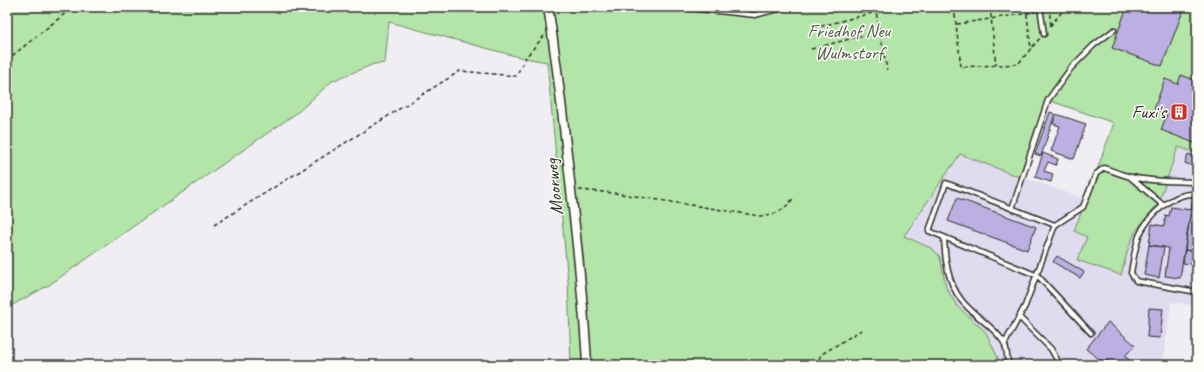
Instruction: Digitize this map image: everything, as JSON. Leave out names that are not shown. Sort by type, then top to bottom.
[{"type":"street","name":"Moorweg","points":[[548,7],[581,280],[587,365]]},
{"type":"lane","points":[[680,7],[755,15],[786,7]]},
{"type":"lane","points":[[1040,9],[1044,34]]},
{"type":"lane","points":[[1012,209],[1048,100],[1071,68],[1094,44],[1114,30]]},
{"type":"lane","points":[[1005,343],[1025,306],[1038,276],[1055,225],[1084,207],[1096,174],[1104,168],[1130,177],[1173,182],[1197,182]]},
{"type":"lane","points":[[1130,177],[1163,205]]},
{"type":"lane","points":[[1055,225],[946,183],[929,231],[1038,276],[1091,333]]},
{"type":"lane","points":[[1197,194],[1179,197],[1163,205],[1145,226],[1139,236],[1131,273],[1136,281],[1197,292]]},
{"type":"lane","points":[[944,237],[946,264],[952,284],[962,301],[1005,343],[1009,365]]},
{"type":"lane","points":[[1019,317],[1051,349],[1060,365]]},
{"type":"path","points":[[7,60],[73,7]]},
{"type":"path","points":[[875,7],[887,70]]},
{"type":"path","points":[[954,7],[961,67],[1018,64],[1066,7]]},
{"type":"path","points":[[990,7],[996,65]]},
{"type":"path","points":[[1026,7],[1031,49]]},
{"type":"path","points":[[1049,7],[1051,25]]},
{"type":"path","points":[[956,24],[1027,14],[1040,9]]},
{"type":"path","points":[[814,28],[876,12]]},
{"type":"path","points":[[214,224],[460,71],[516,76],[526,57],[551,27]]},
{"type":"path","points":[[811,49],[880,31]]},
{"type":"path","points":[[571,189],[615,193],[760,216],[775,215],[783,210],[793,199]]},
{"type":"path","points":[[815,365],[822,354],[863,329]]},
{"type":"shaded area","points":[[1178,147],[1197,153],[1197,306],[1171,302],[1162,365],[1001,365],[986,332],[957,306],[946,287],[940,257],[904,236],[960,154],[1086,200],[1074,231],[1128,249],[1135,232],[1159,202]]},
{"type":"green space","name":"Friedhof Neu Wulmstorf","points":[[7,7],[1197,7],[1197,153],[1178,147],[1159,202],[1135,232],[1128,249],[1121,275],[1077,260],[1087,237],[1074,231],[1114,123],[1048,100],[1022,178],[960,154],[904,236],[933,249],[940,257],[946,287],[957,306],[986,332],[1001,365],[571,365],[568,282],[547,62],[519,57],[389,22],[385,63],[374,64],[332,81],[298,112],[49,285],[7,308]]},
{"type":"building","points":[[1127,7],[1171,7],[1183,11],[1162,66],[1112,48]]},
{"type":"building","name":"Fuxi's","points":[[1181,75],[1197,81],[1197,144],[1161,130],[1167,114],[1154,109],[1165,79],[1178,84]]},
{"type":"building","points":[[1050,112],[1055,114],[1041,156],[1035,154]]},
{"type":"building","points":[[1056,114],[1086,124],[1074,159],[1051,151],[1060,126],[1053,124]]},
{"type":"building","points":[[1043,153],[1058,159],[1056,165],[1048,162],[1044,171],[1053,174],[1051,182],[1035,177]]},
{"type":"building","points":[[1188,154],[1197,158],[1197,168],[1185,163]]},
{"type":"building","points":[[1193,197],[1197,198],[1197,210],[1191,209]]},
{"type":"building","points":[[957,198],[1036,227],[1027,250],[948,221]]},
{"type":"building","points":[[1171,207],[1191,210],[1180,278],[1165,276],[1169,248],[1149,245],[1152,224],[1164,226],[1166,215],[1169,216]]},
{"type":"building","points":[[1191,209],[1197,210],[1197,252],[1185,250]]},
{"type":"building","points":[[1149,245],[1164,247],[1159,278],[1144,275]]},
{"type":"building","points":[[1185,250],[1197,252],[1197,265],[1183,263]]},
{"type":"building","points":[[1057,256],[1084,272],[1080,278],[1053,262]]},
{"type":"building","points":[[1149,308],[1163,309],[1160,338],[1147,337]]},
{"type":"building","points":[[1108,322],[1135,345],[1125,356],[1135,365],[1112,365],[1107,360],[1104,363],[1086,349]]},
{"type":"place","name":"Fuxi's","points":[[1179,112]]}]
